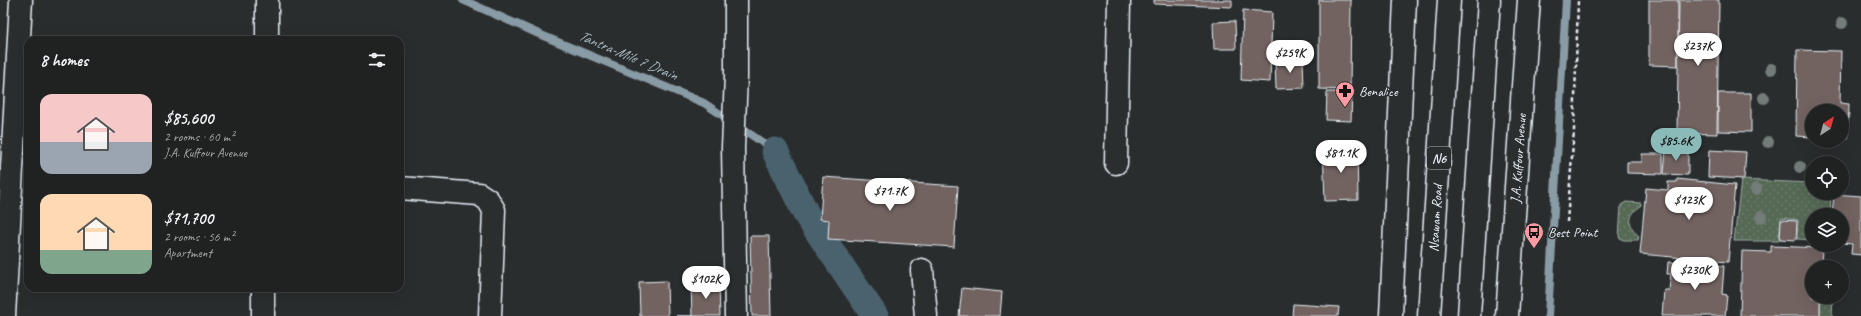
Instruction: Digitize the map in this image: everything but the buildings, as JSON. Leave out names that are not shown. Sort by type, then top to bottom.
[{"type":"main road","points":[[4,316],[21,0]]},
{"type":"main road","points":[[267,0],[267,36]]},
{"type":"main road","points":[[736,0],[734,148],[736,316]]},
{"type":"main road","points":[[1116,163],[1118,0]]},
{"type":"main road","points":[[1391,316],[1406,0]]},
{"type":"main road","name":"Nsawam Road","points":[[1429,316],[1449,0]]},
{"type":"main road","points":[[1469,316],[1489,0]]},
{"type":"main road","name":"J.A. Kuffour Avenue","points":[[1507,316],[1529,0]]},
{"type":"main road","points":[[404,188],[479,194],[488,200],[494,210],[490,316]]},
{"type":"main road","points":[[922,270],[926,316]]},
{"type":"main road","points":[[263,292],[263,316]]},
{"type":"path","points":[[1568,222],[1574,130],[1578,0]]},
{"type":"green space","points":[[1741,180],[1805,183],[1805,200],[1831,200],[1830,208],[1805,208],[1805,240],[1797,239],[1798,220],[1781,218],[1779,241],[1734,241]]},
{"type":"green space","points":[[1626,202],[1641,203],[1641,206],[1631,216],[1632,228],[1639,236],[1638,240],[1623,240],[1619,237],[1621,205]]},
{"type":"green space","points":[[1821,304],[1833,304],[1832,316],[1820,316]]},
{"type":"waterway","name":"Tantra-Mile 7 Drain","points":[[463,0],[541,35],[704,103],[775,151]]},
{"type":"waterway","points":[[1548,316],[1566,0]]},
{"type":"waterway","points":[[775,151],[806,214],[875,316]]},
{"type":"place","name":"Benalice","points":[[1345,108]]},
{"type":"place","name":"Best Point","points":[[1534,249]]}]
